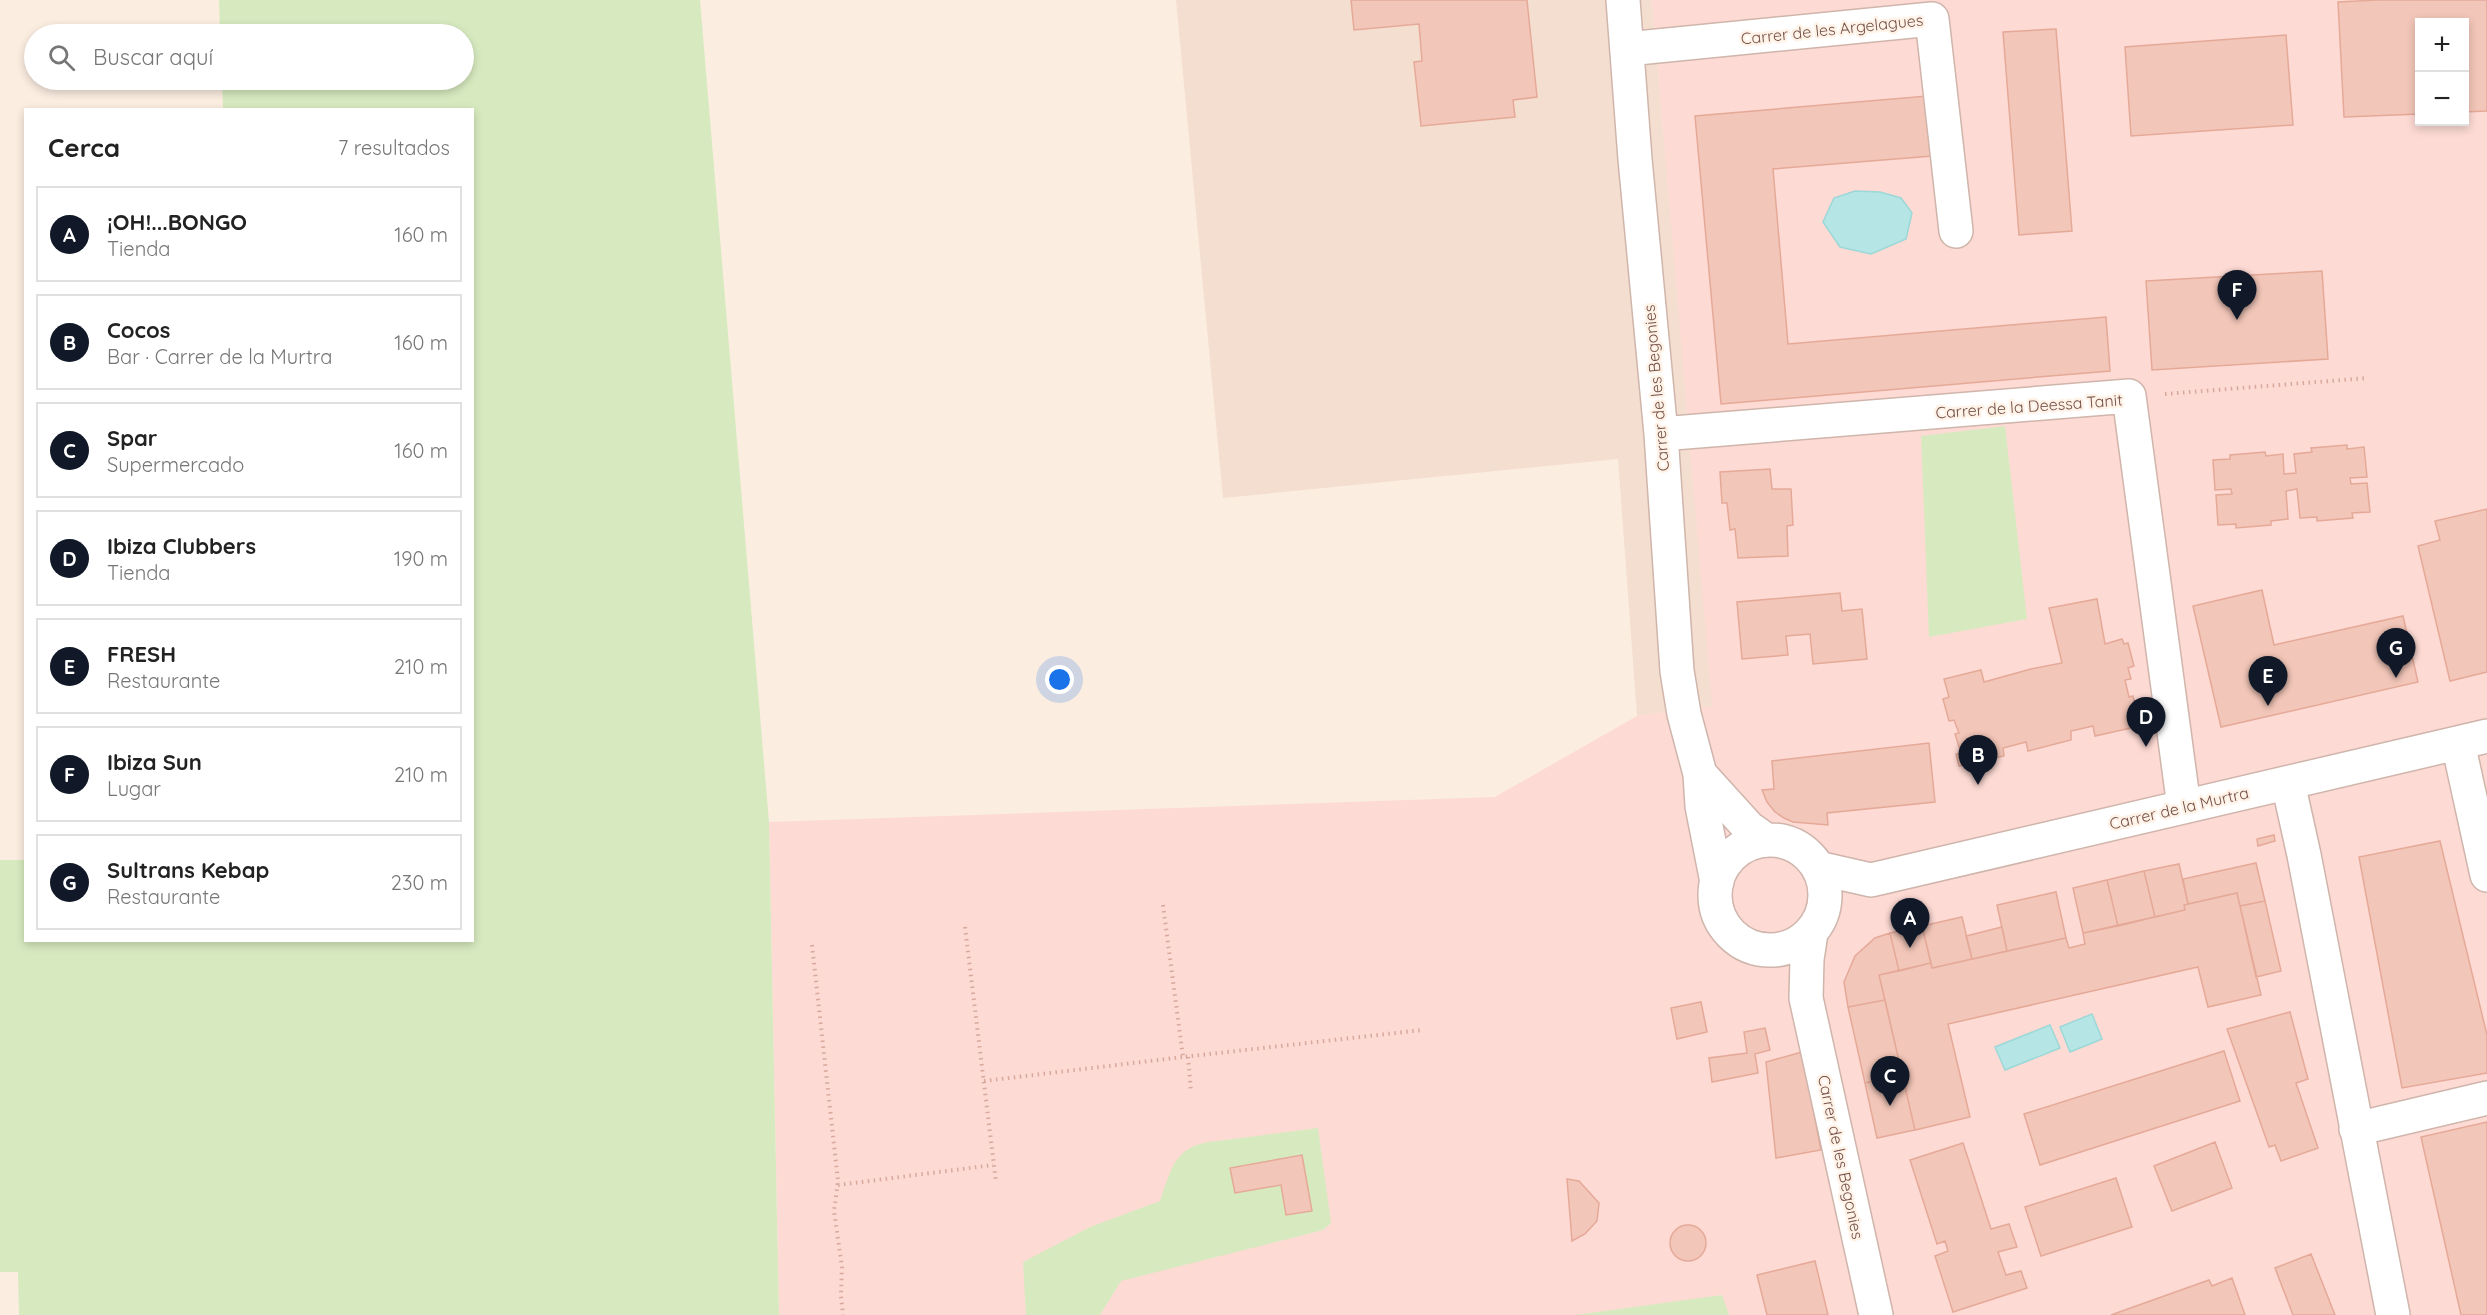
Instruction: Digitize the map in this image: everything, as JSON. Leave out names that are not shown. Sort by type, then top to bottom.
[{"type":"street","name":"Carrer de les Begonies","points":[[1623,0],[1635,159],[1661,434],[1677,671],[1684,714],[1700,774],[1702,806],[1717,882]]},
{"type":"street","name":"Carrer de les Argelagues","points":[[1627,49],[1932,19],[1956,231]]},
{"type":"street","name":"Carrer de la Deessa Tanit","points":[[1661,434],[2129,396],[2134,495],[2184,807]]},
{"type":"street","points":[[2473,740],[2487,875]]},
{"type":"street","name":"Carrer de la Murtra","points":[[1818,868],[1871,880],[2473,740]]},
{"type":"street","points":[[1700,774],[1749,828],[1766,840]]},
{"type":"street","points":[[2288,783],[2302,844],[2393,1315]]},
{"type":"street","points":[[1766,840],[1783,842],[1800,849],[1818,868],[1826,892],[1823,910],[1814,929],[1807,959],[1806,998],[1783,966],[1765,950],[1741,941],[1724,923],[1717,908],[1717,882],[1724,866],[1735,853],[1749,844],[1766,840]]},
{"type":"street","name":"Carrer de la Murtra","points":[[1814,929],[1871,880]]},
{"type":"street","points":[[1765,950],[1790,947],[1814,929]]},
{"type":"street","name":"Carrer de les Begonies","points":[[1806,998],[1876,1315]]},
{"type":"street","points":[[2356,1129],[2487,1098]]},
{"type":"path","points":[[2129,396],[2368,378]]},
{"type":"path","points":[[1163,905],[1191,1091]]},
{"type":"path","points":[[965,927],[996,1182]]},
{"type":"path","points":[[812,945],[838,1185],[834,1211],[842,1267],[843,1315]]},
{"type":"path","points":[[984,1081],[1422,1030]]},
{"type":"path","points":[[838,1185],[993,1165]]},
{"type":"shaded area","points":[[1176,0],[1652,0],[1713,706],[1637,716],[1618,459],[1223,498]]},
{"type":"shaded area","points":[[1652,0],[2487,0],[2487,1315],[779,1315],[769,822],[1495,797],[1637,716],[1712,706]]},
{"type":"green space","points":[[219,0],[700,0],[769,822],[779,1315],[19,1315],[18,1272],[0,1272],[0,860],[24,860],[24,942],[474,942],[474,108],[223,108],[222,90],[474,90],[474,24],[220,24]]},
{"type":"green space","points":[[2005,426],[2027,619],[1929,637],[1921,436]]},
{"type":"green space","points":[[1318,1128],[1331,1223],[1323,1230],[1121,1281],[1100,1315],[1026,1315],[1023,1262],[1090,1227],[1160,1201],[1175,1162],[1188,1150],[1209,1142]]},
{"type":"green space","points":[[1722,1295],[1729,1315],[1575,1315]]},
{"type":"water","points":[[1855,191],[1880,192],[1901,198],[1912,213],[1906,239],[1871,254],[1840,247],[1823,222],[1834,198]]},
{"type":"water","points":[[2092,1014],[2102,1039],[2070,1052],[2060,1027]]},
{"type":"water","points":[[2050,1025],[2060,1048],[2005,1070],[1995,1047]]},
{"type":"building","points":[[1351,0],[1527,0],[1537,97],[1513,100],[1515,117],[1421,126],[1414,62],[1422,61],[1419,24],[1354,30]]},
{"type":"building","points":[[2487,0],[2487,111],[2469,112],[2469,18],[2415,18],[2415,114],[2344,117],[2338,2]]},
{"type":"building","points":[[2056,29],[2072,231],[2019,235],[2003,32]]},
{"type":"building","points":[[2286,35],[2293,125],[2131,136],[2125,47]]},
{"type":"building","points":[[1927,96],[1932,156],[1773,169],[1788,344],[2106,317],[2110,371],[1721,404],[1695,116]]},
{"type":"building","points":[[2322,271],[2328,359],[2152,370],[2146,281]]},
{"type":"building","points":[[2347,445],[2347,449],[2364,447],[2367,477],[2350,478],[2351,484],[2367,483],[2370,512],[2352,513],[2353,518],[2317,521],[2317,517],[2300,518],[2297,489],[2286,491],[2288,519],[2271,521],[2271,525],[2236,528],[2236,524],[2218,525],[2216,495],[2232,494],[2231,489],[2215,490],[2213,460],[2230,459],[2230,455],[2265,452],[2266,456],[2283,454],[2284,474],[2296,473],[2294,454],[2312,452],[2311,448]]},
{"type":"building","points":[[1770,469],[1772,489],[1791,489],[1793,525],[1787,526],[1788,556],[1738,558],[1735,529],[1730,530],[1727,503],[1722,503],[1720,472]]},
{"type":"building","points":[[2487,509],[2487,672],[2450,681],[2418,546],[2440,540],[2435,521]]},
{"type":"building","points":[[2262,590],[2274,645],[2403,616],[2418,682],[2221,727],[2193,606]]},
{"type":"building","points":[[1840,593],[1842,611],[1862,609],[1867,659],[1813,664],[1810,634],[1786,636],[1788,655],[1742,659],[1737,602]]},
{"type":"building","points":[[2097,599],[2105,644],[2122,639],[2124,644],[2128,643],[2134,666],[2128,668],[2131,679],[2125,680],[2129,697],[2133,696],[2140,726],[2095,736],[2093,726],[2071,731],[2071,740],[2028,751],[2026,742],[2003,748],[2004,756],[1959,766],[1956,754],[1961,753],[1955,734],[1959,733],[1954,720],[1949,721],[1943,699],[1949,697],[1944,679],[1981,670],[1984,682],[2062,663],[2049,608]]},
{"type":"building","points":[[1929,743],[1935,802],[1827,813],[1828,825],[1793,822],[1784,818],[1767,802],[1762,790],[1774,789],[1772,761]]},
{"type":"building","points":[[2274,835],[2275,841],[2258,846],[2257,839]]},
{"type":"building","points":[[2440,841],[2487,1035],[2487,1073],[2402,1088],[2359,857]]},
{"type":"building","points":[[2256,863],[2265,901],[2240,906],[2237,893],[2188,904],[2183,879]]},
{"type":"building","points":[[2179,864],[2188,904],[2184,905],[2185,910],[2155,917],[2144,871]]},
{"type":"building","points":[[2144,871],[2155,917],[2118,926],[2107,880]]},
{"type":"building","points":[[2107,880],[2118,926],[2083,933],[2073,888]]},
{"type":"building","points":[[2056,892],[2066,938],[2007,951],[1997,905]]},
{"type":"building","points":[[2237,893],[2261,995],[2208,1007],[2198,967],[1948,1024],[1970,1117],[1915,1130],[1879,975],[1931,963],[1932,968],[2066,938],[2069,948],[2085,944],[2083,933],[2185,910],[2184,905]]},
{"type":"building","points":[[2265,901],[2281,971],[2256,977],[2240,906]]},
{"type":"building","points":[[1962,917],[1972,959],[1932,968],[1922,926]]},
{"type":"building","points":[[1922,926],[1931,963],[1899,971],[1890,933]]},
{"type":"building","points":[[2002,927],[2007,951],[1972,959],[1966,936]]},
{"type":"building","points":[[1890,933],[1899,971],[1879,975],[1885,1000],[1848,1007],[1844,982],[1855,956],[1875,938]]},
{"type":"building","points":[[1885,1000],[1902,1074],[1865,1083],[1848,1007]]},
{"type":"building","points":[[1701,1002],[1707,1032],[1677,1039],[1671,1008]]},
{"type":"building","points":[[2290,1012],[2308,1079],[2296,1083],[2318,1148],[2281,1161],[2275,1145],[2269,1147],[2227,1029]]},
{"type":"building","points":[[1765,1028],[1770,1050],[1755,1054],[1758,1073],[1712,1082],[1709,1058],[1747,1053],[1744,1032]]},
{"type":"building","points":[[2224,1051],[2240,1101],[2040,1165],[2024,1114]]},
{"type":"building","points":[[1802,1052],[1821,1150],[1776,1158],[1766,1062]]},
{"type":"building","points":[[1902,1074],[1915,1130],[1877,1138],[1865,1083]]},
{"type":"building","points":[[2487,1122],[2487,1315],[2461,1315],[2421,1137]]},
{"type":"building","points":[[2215,1142],[2232,1188],[2172,1211],[2154,1166]]},
{"type":"building","points":[[1963,1143],[1991,1229],[2009,1224],[2017,1247],[1998,1252],[2006,1275],[2021,1271],[2027,1288],[1953,1312],[1935,1256],[1948,1251],[1945,1241],[1937,1244],[1910,1160]]},
{"type":"building","points":[[1302,1155],[1312,1211],[1286,1215],[1281,1185],[1235,1193],[1230,1168]]},
{"type":"building","points":[[2116,1178],[2132,1227],[2041,1256],[2025,1207]]},
{"type":"building","points":[[1567,1179],[1579,1181],[1599,1203],[1597,1221],[1585,1234],[1572,1241]]},
{"type":"building","points":[[1688,1225],[1701,1230],[1706,1243],[1701,1256],[1688,1261],[1675,1256],[1670,1243],[1675,1230]]},
{"type":"building","points":[[2311,1254],[2335,1315],[2293,1315],[2275,1268]]},
{"type":"building","points":[[1815,1261],[1828,1315],[1767,1315],[1757,1275]]},
{"type":"building","points":[[2232,1278],[2245,1315],[2111,1315],[2209,1280],[2212,1286]]},
{"type":"place","name":"Ibiza Sun","points":[[2237,320]]},
{"type":"place","name":"Sultrans Kebap","points":[[2396,678]]},
{"type":"place","name":"FRESH","points":[[2268,706]]},
{"type":"place","name":"Ibiza Clubbers","points":[[2146,747]]},
{"type":"place","name":"Cocos","points":[[1978,785]]},
{"type":"place","name":"¡OH!...BONGO","points":[[1910,948]]},
{"type":"place","name":"Spar","points":[[1890,1106]]}]
